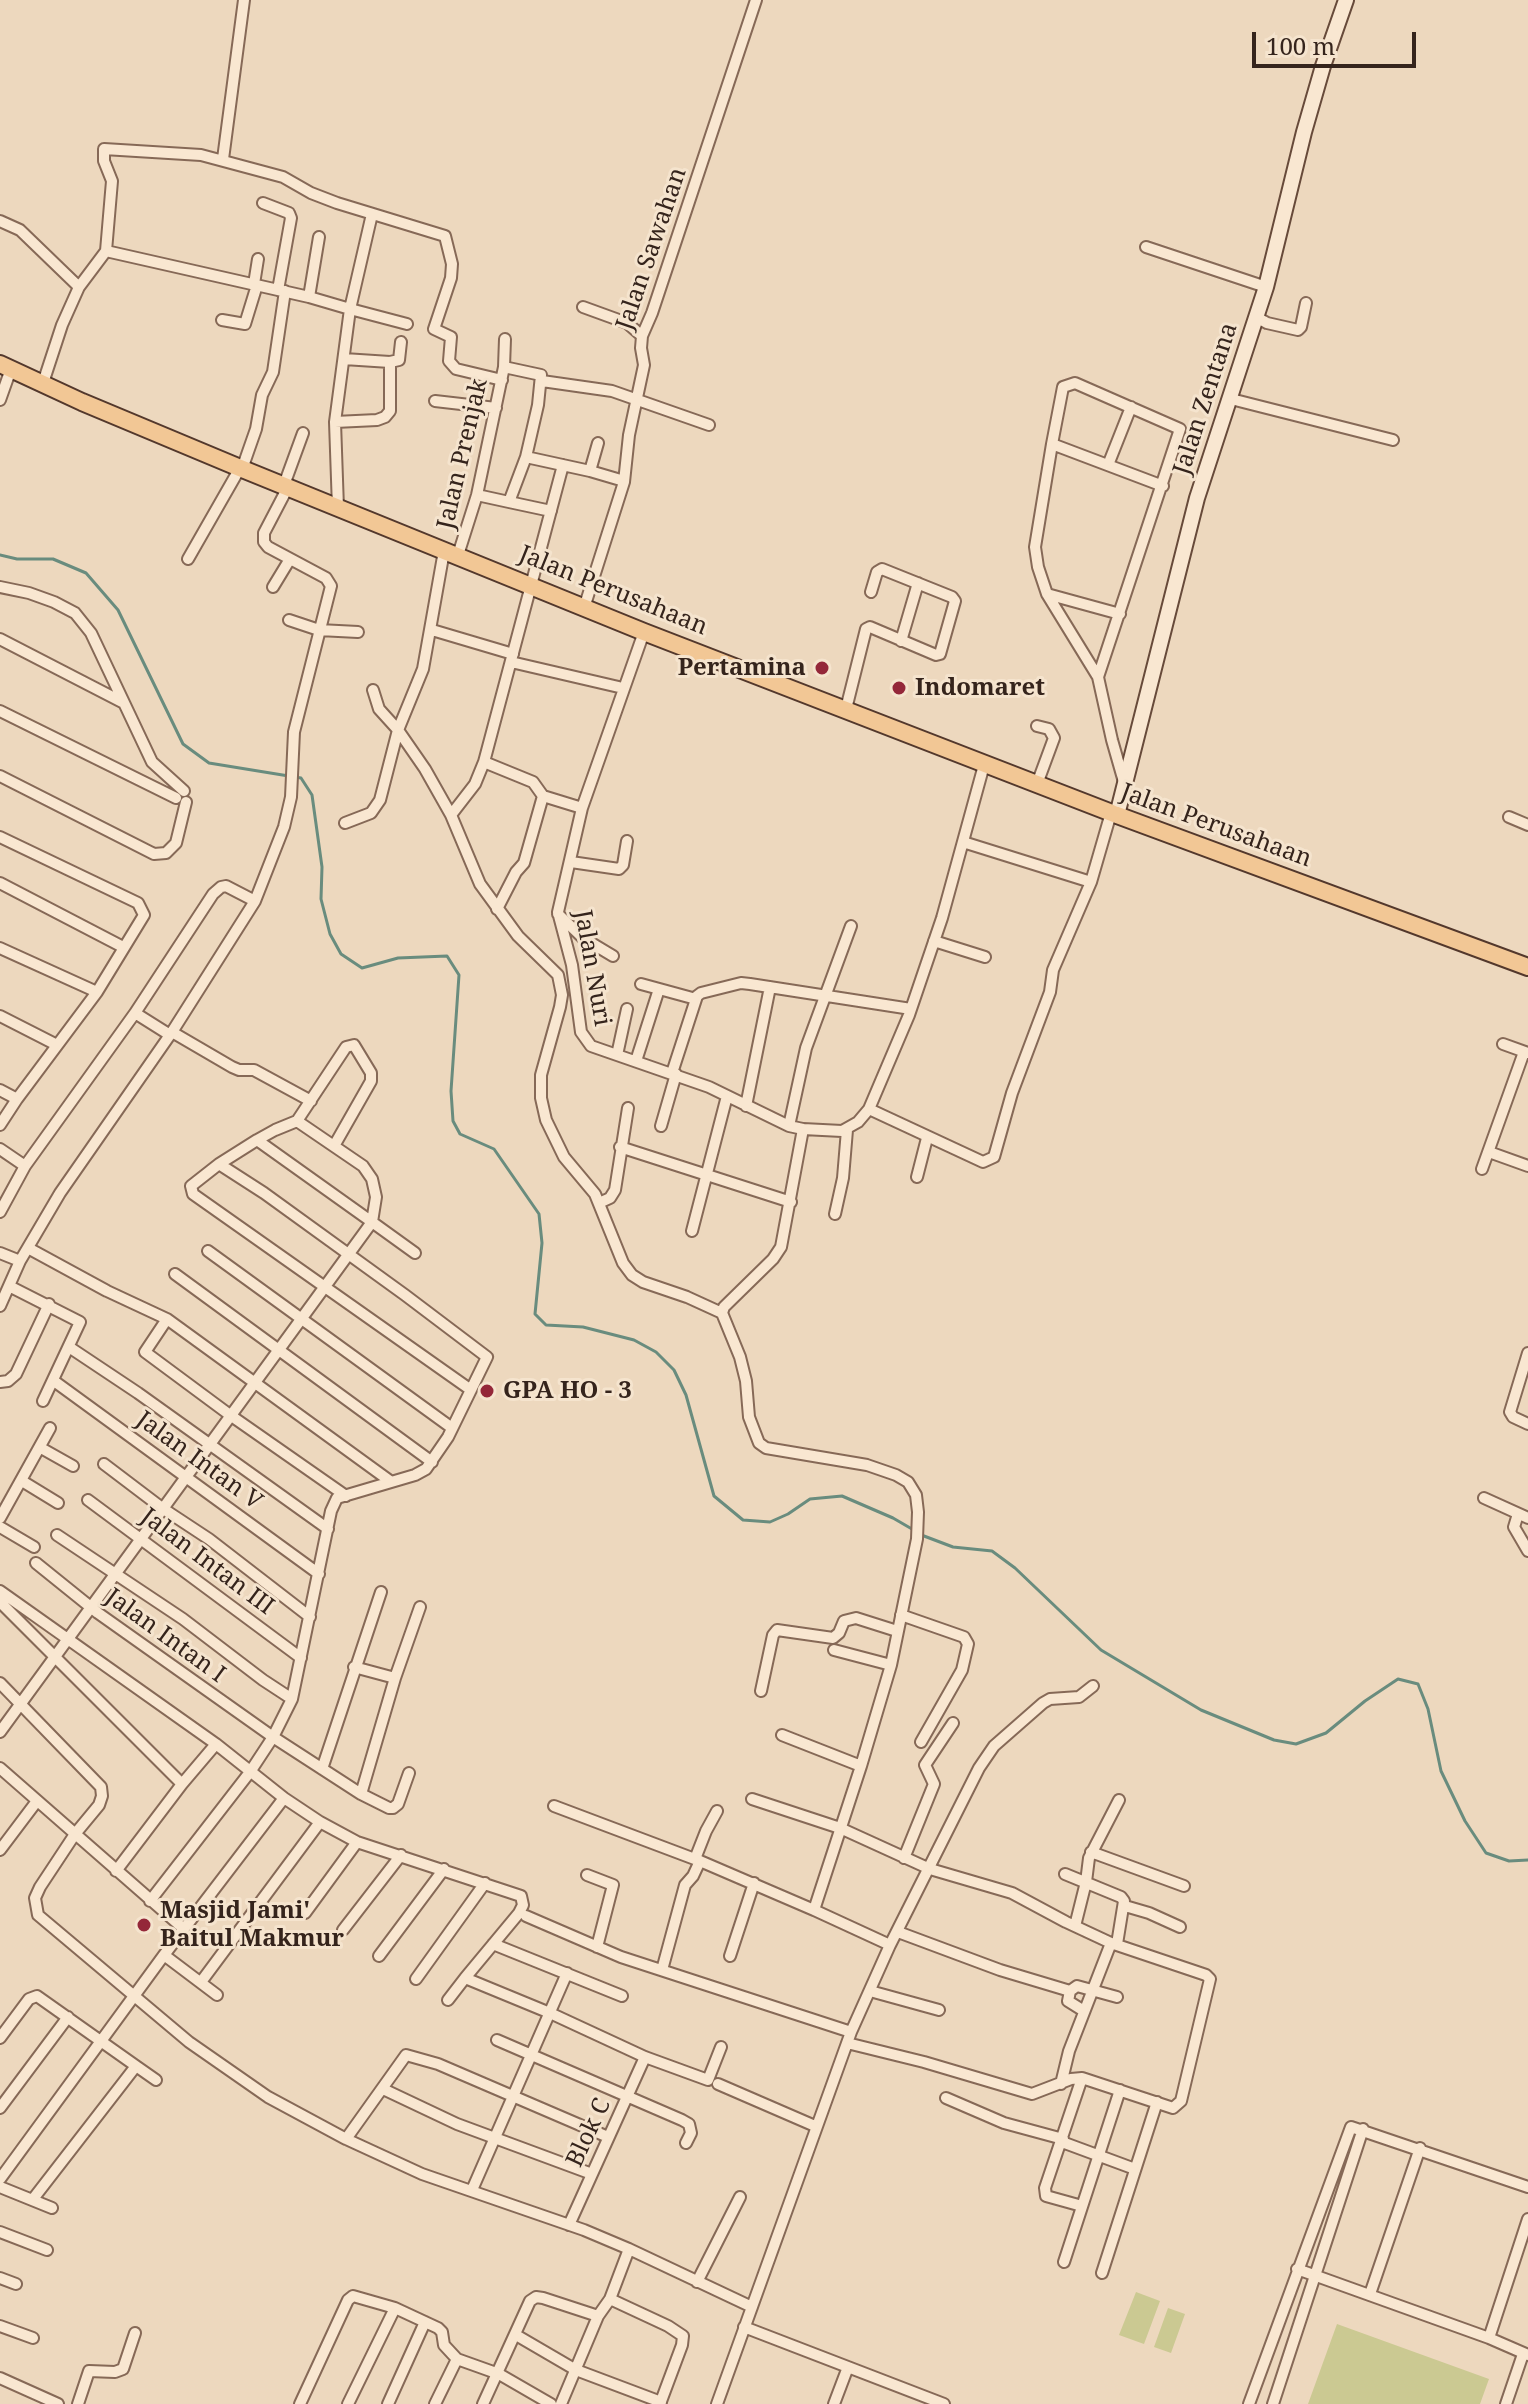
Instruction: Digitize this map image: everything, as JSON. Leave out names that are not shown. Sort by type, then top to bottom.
[{"type":"main road","name":"Jalan Perusahaan","points":[[6,367],[241,469],[644,632],[984,765],[1528,967]]},
{"type":"street","points":[[224,159],[244,0]]},
{"type":"street","name":"Jalan Sawahan","points":[[584,608],[624,481],[644,365],[642,336],[756,0]]},
{"type":"street","name":"Jalan Zentana","points":[[1114,814],[1125,785],[1197,498],[1266,287],[1284,206],[1319,79],[1346,0]]},
{"type":"street","points":[[43,383],[62,325],[79,287],[106,251],[112,181],[104,161],[104,149],[224,159],[283,177],[311,193],[445,236],[452,264],[451,278],[434,329],[451,337],[449,361],[456,369],[502,380]]},
{"type":"street","points":[[188,559],[241,469],[256,429],[262,395],[273,372],[290,215],[263,203]]},
{"type":"street","points":[[338,508],[335,422],[350,309],[372,214]]},
{"type":"street","points":[[0,221],[20,230],[79,287]]},
{"type":"street","points":[[309,297],[319,237]]},
{"type":"street","points":[[1146,247],[1266,287]]},
{"type":"street","points":[[106,251],[282,290],[407,324]]},
{"type":"street","points":[[222,320],[245,324],[256,284],[258,259]]},
{"type":"street","points":[[1256,317],[1267,323],[1298,330],[1306,303]]},
{"type":"street","points":[[583,307],[627,323],[642,336]]},
{"type":"street","name":"Jalan Prenjak","points":[[345,823],[371,813],[378,806],[398,730],[416,690],[451,553],[477,495],[507,368],[505,339]]},
{"type":"street","points":[[344,359],[399,360],[401,342]]},
{"type":"street","points":[[335,422],[385,417],[390,411],[390,362]]},
{"type":"street","points":[[0,400],[6,367]]},
{"type":"street","points":[[507,368],[537,373],[542,381],[526,457],[509,502]]},
{"type":"street","points":[[542,381],[594,387],[637,398],[709,425]]},
{"type":"street","points":[[1098,677],[1181,434],[1180,429],[1075,383],[1063,387],[1035,547],[1047,594],[1098,677],[1125,785]]},
{"type":"street","points":[[1231,399],[1393,440]]},
{"type":"street","points":[[435,401],[496,408]]},
{"type":"street","points":[[1108,465],[1131,407]]},
{"type":"street","points":[[0,1306],[20,1261],[60,1193],[171,1033],[255,901],[284,827],[291,797],[294,732],[330,582],[268,547],[263,539],[286,486],[303,433]]},
{"type":"street","points":[[590,471],[598,443]]},
{"type":"street","points":[[1052,444],[1163,486]]},
{"type":"street","points":[[526,457],[624,481]]},
{"type":"street","points":[[451,815],[475,784],[484,762],[563,465]]},
{"type":"street","points":[[477,495],[551,511]]},
{"type":"street","points":[[273,587],[290,559]]},
{"type":"street","points":[[846,709],[866,629],[870,627],[936,655],[941,651],[955,598],[879,569],[871,592]]},
{"type":"street","points":[[901,641],[918,583]]},
{"type":"street","points":[[0,587],[42,597],[75,613],[91,633],[152,762],[182,797],[176,843],[166,853],[154,854],[0,776]]},
{"type":"street","points":[[1047,594],[1120,614]]},
{"type":"street","points":[[289,620],[319,630],[358,632]]},
{"type":"street","points":[[432,630],[512,658],[623,688]]},
{"type":"street","name":"Jalan Nuri","points":[[644,632],[582,808],[558,914],[572,965],[567,992],[585,1041],[591,1046],[727,1096],[789,1126],[847,1130]]},
{"type":"street","points":[[0,639],[124,703]]},
{"type":"street","points":[[373,690],[379,709],[425,769],[451,815],[475,874],[497,909],[518,936],[558,975],[567,992],[541,1075],[541,1098],[546,1120],[564,1157],[601,1202],[623,1263],[632,1275],[643,1282],[722,1313]]},
{"type":"street","points":[[0,711],[182,797]]},
{"type":"street","points":[[1037,726],[1049,729],[1054,738],[1037,784]]},
{"type":"street","points":[[484,762],[533,782],[543,796],[582,808]]},
{"type":"street","points":[[835,1214],[843,1178],[847,1130],[869,1109],[911,1009],[934,941],[984,765]]},
{"type":"street","points":[[497,909],[524,863],[543,796]]},
{"type":"street","points":[[869,1109],[983,1162],[994,1157],[1012,1093],[1050,992],[1053,970],[1091,882],[1114,814]]},
{"type":"street","points":[[1509,817],[1528,825]]},
{"type":"street","points":[[0,837],[144,910],[143,920],[97,992],[0,1125]]},
{"type":"street","points":[[571,862],[619,869],[623,865],[627,841]]},
{"type":"street","points":[[963,842],[1091,882]]},
{"type":"street","points":[[0,883],[123,947]]},
{"type":"street","points":[[0,1212],[25,1166],[135,1013],[218,890],[232,887],[255,901]]},
{"type":"street","points":[[558,914],[583,938],[613,956]]},
{"type":"street","points":[[789,1126],[806,1048],[851,926]]},
{"type":"street","points":[[934,941],[985,957]]},
{"type":"street","points":[[0,948],[97,992]]},
{"type":"street","points":[[661,1126],[696,999],[701,993],[741,983],[911,1009]]},
{"type":"street","points":[[641,984],[696,999]]},
{"type":"street","points":[[746,1106],[770,987]]},
{"type":"street","points":[[636,1061],[659,989]]},
{"type":"street","points":[[617,1055],[627,1009]]},
{"type":"street","points":[[135,1013],[232,1067],[254,1070],[311,1101]]},
{"type":"street","points":[[0,1016],[57,1045]]},
{"type":"street","points":[[1482,1169],[1526,1052],[1503,1044]]},
{"type":"street","points":[[334,1146],[371,1081],[371,1073],[354,1045],[346,1047],[297,1121],[257,1140],[219,1164],[191,1186],[193,1194],[471,1390]]},
{"type":"street","points":[[0,1090],[17,1099]]},
{"type":"street","points":[[692,1231],[727,1096]]},
{"type":"street","points":[[601,1202],[610,1198],[615,1190],[628,1108]]},
{"type":"street","points":[[0,1732],[372,1222],[376,1197],[372,1179],[363,1166],[297,1121]]},
{"type":"street","points":[[803,1129],[781,1247],[773,1259],[724,1307],[722,1313],[740,1357],[749,1417],[759,1443],[766,1448],[867,1465],[896,1475],[908,1482],[916,1495],[918,1512],[917,1539],[891,1665],[814,1910]]},
{"type":"street","points":[[917,1177],[927,1138]]},
{"type":"street","points":[[257,1140],[415,1253]]},
{"type":"street","points":[[620,1147],[791,1202]]},
{"type":"street","points":[[0,1149],[25,1166]]},
{"type":"street","points":[[1489,1152],[1528,1166]]},
{"type":"street","points":[[150,1901],[250,1772],[273,1737],[292,1699],[337,1498],[415,1475],[432,1462],[485,1366],[487,1357],[264,1193],[219,1164]]},
{"type":"street","points":[[28,1248],[167,1319],[390,1481]]},
{"type":"street","points":[[208,1251],[452,1428]]},
{"type":"street","points":[[0,1253],[20,1261]]},
{"type":"street","points":[[175,1274],[432,1462]]},
{"type":"street","points":[[9,1286],[80,1322],[43,1401]]},
{"type":"street","points":[[0,1382],[8,1381],[16,1374],[49,1304]]},
{"type":"street","points":[[167,1319],[145,1352],[346,1496]]},
{"type":"street","points":[[69,1347],[328,1529]]},
{"type":"street","points":[[1528,1353],[1510,1412],[1513,1417],[1528,1424]]},
{"type":"street","name":"Jalan Intan V","points":[[54,1381],[319,1574]]},
{"type":"street","points":[[0,1518],[50,1428]]},
{"type":"street","points":[[41,1448],[73,1466]]},
{"type":"street","points":[[104,1464],[310,1617]]},
{"type":"street","points":[[22,1481],[58,1503]]},
{"type":"street","points":[[1484,1498],[1523,1516],[1514,1527],[1528,1551]]},
{"type":"street","name":"Jalan Intan III","points":[[88,1500],[301,1658]]},
{"type":"street","points":[[0,1527],[34,1547]]},
{"type":"street","points":[[57,1535],[116,1573],[292,1699]]},
{"type":"street","name":"Jalan Intan I","points":[[36,1563],[91,1607],[273,1737],[361,1794],[393,1808],[398,1804],[409,1773]]},
{"type":"street","points":[[0,1591],[320,1822],[357,1842],[521,1896],[523,1900],[519,1913],[448,2000]]},
{"type":"street","points":[[322,1769],[381,1592]]},
{"type":"street","points":[[0,1602],[182,1784]]},
{"type":"street","points":[[361,1794],[395,1678],[420,1607]]},
{"type":"street","points":[[901,1615],[964,1637],[968,1644],[962,1670],[921,1742]]},
{"type":"street","points":[[761,1691],[773,1635],[777,1630],[833,1638],[844,1621],[856,1618],[897,1631]]},
{"type":"street","points":[[834,1650],[891,1665]]},
{"type":"street","points":[[354,1667],[395,1678]]},
{"type":"street","points":[[0,1683],[101,1787],[99,1805],[75,1834],[40,1887],[35,1898],[38,1915],[189,2042],[268,2097],[346,2139],[422,2174],[629,2249],[752,2307]]},
{"type":"street","points":[[717,2404],[849,2038],[890,1945],[979,1768],[994,1746],[1043,1703],[1050,1699],[1079,1697],[1093,1686]]},
{"type":"street","points":[[904,1858],[934,1784],[925,1765],[953,1723]]},
{"type":"street","points":[[782,1735],[861,1766]]},
{"type":"street","points":[[116,1871],[216,1744]]},
{"type":"street","points":[[0,1768],[184,1929]]},
{"type":"street","points":[[0,2179],[284,1798]]},
{"type":"street","points":[[526,1916],[597,1947],[849,2038],[1032,2094],[1082,2078],[1173,2108],[1181,2101],[1210,1979],[1206,1975],[1114,1944],[1012,1893],[930,1869],[840,1828],[752,1799]]},
{"type":"street","points":[[1075,1926],[1091,1852],[1119,1800]]},
{"type":"street","points":[[0,1850],[37,1801]]},
{"type":"street","points":[[554,1806],[754,1883],[890,1945]]},
{"type":"street","points":[[662,1970],[685,1885],[693,1876],[706,1831],[717,1811]]},
{"type":"street","points":[[201,1982],[320,1822]]},
{"type":"street","points":[[305,1913],[357,1842]]},
{"type":"street","points":[[1091,1852],[1184,1886]]},
{"type":"street","points":[[343,1930],[401,1855]]},
{"type":"street","points":[[379,1956],[444,1869]]},
{"type":"street","points":[[1061,2084],[1069,2051],[1092,1990],[1114,1944],[1125,1906],[1121,1897],[1065,1874]]},
{"type":"street","points":[[587,1875],[613,1885],[597,1947]]},
{"type":"street","points":[[416,1979],[485,1883]]},
{"type":"street","points":[[730,1956],[754,1883]]},
{"type":"street","points":[[1125,1906],[1180,1927]]},
{"type":"street","points":[[898,1932],[1000,1970],[1070,1991]]},
{"type":"street","points":[[493,1944],[622,1996]]},
{"type":"street","points":[[164,1955],[217,1995]]},
{"type":"street","points":[[472,2190],[567,1973]]},
{"type":"street","points":[[465,1978],[645,2057],[708,2080],[721,2047]]},
{"type":"street","points":[[1070,1991],[1077,1986],[1117,1997]]},
{"type":"street","points":[[870,1991],[939,2010]]},
{"type":"street","points":[[1070,1991],[1070,2004],[1084,2011]]},
{"type":"street","points":[[0,2038],[34,1996],[156,2080]]},
{"type":"street","points":[[0,2108],[68,2017]]},
{"type":"street","points":[[497,2040],[689,2124],[691,2133],[686,2143]]},
{"type":"street","points":[[346,2139],[406,2055],[438,2064],[608,2137]]},
{"type":"street","name":"Blok C","points":[[569,2225],[645,2057]]},
{"type":"street","points":[[33,2199],[136,2066]]},
{"type":"street","points":[[1082,2078],[1045,2188],[1046,2196],[1082,2206]]},
{"type":"street","points":[[718,2084],[815,2126]]},
{"type":"street","points":[[383,2089],[457,2124],[592,2174]]},
{"type":"street","points":[[1064,2262],[1120,2090]]},
{"type":"street","points":[[946,2098],[1004,2123],[1063,2141],[1135,2169]]},
{"type":"street","points":[[1102,2273],[1157,2102]]},
{"type":"street","points":[[1249,2404],[1350,2128],[1363,2129],[1528,2187]]},
{"type":"street","points":[[1273,2404],[1363,2129]]},
{"type":"street","points":[[1370,2294],[1420,2148]]},
{"type":"street","points":[[0,2187],[52,2208]]},
{"type":"street","points":[[697,2282],[740,2197]]},
{"type":"street","points":[[1489,2338],[1528,2219]]},
{"type":"street","points":[[0,2232],[47,2250]]},
{"type":"street","points":[[561,2404],[598,2316],[610,2299],[629,2249]]},
{"type":"street","points":[[1297,2269],[1526,2354],[1506,2404]]},
{"type":"street","points":[[0,2278],[16,2284]]},
{"type":"street","points":[[300,2404],[348,2300],[353,2296],[395,2308],[425,2322],[442,2332],[444,2345],[457,2359],[499,2374],[551,2404]]},
{"type":"street","points":[[483,2404],[530,2301],[536,2297],[598,2316]]},
{"type":"street","points":[[516,2335],[576,2370],[661,2403],[683,2336],[610,2299]]},
{"type":"street","points":[[348,2404],[395,2308]]},
{"type":"street","points":[[388,2404],[425,2322]]},
{"type":"street","points":[[0,2326],[33,2338]]},
{"type":"street","points":[[744,2327],[944,2404]]},
{"type":"street","points":[[78,2404],[89,2371],[115,2372],[123,2369],[135,2333]]},
{"type":"street","points":[[435,2404],[457,2359]]},
{"type":"street","points":[[834,2404],[848,2367]]},
{"type":"street","points":[[0,2378],[58,2404]]},
{"type":"shaded area","points":[[1136,2292],[1160,2301],[1144,2344],[1119,2335]]},
{"type":"shaded area","points":[[1168,2308],[1185,2314],[1171,2353],[1154,2347]]},
{"type":"shaded area","points":[[1337,2324],[1489,2379],[1480,2404],[1308,2404]]},
{"type":"waterway","points":[[0,555],[17,559],[53,559],[86,573],[118,610],[183,744],[209,763],[301,778],[312,795],[322,867],[321,899],[330,934],[341,954],[362,968],[398,958],[447,956],[459,975],[451,1091],[453,1121],[460,1134],[494,1149],[539,1214],[542,1243],[535,1314],[546,1325],[583,1327],[634,1340],[656,1352],[674,1370],[686,1395],[714,1496],[743,1520],[770,1522],[810,1499],[842,1496],[953,1547],[992,1551],[1015,1568],[1101,1650],[1201,1710],[1274,1740],[1296,1744],[1326,1733],[1398,1679],[1418,1684],[1428,1709],[1441,1771],[1465,1821],[1486,1853],[1509,1861],[1528,1860]]},
{"type":"place","name":"Pertamina","points":[[822,668]]},
{"type":"place","name":"Indomaret","points":[[899,688]]},
{"type":"place","name":"GPA HO - 3","points":[[487,1391]]},
{"type":"place","name":"Masjid Jami' Baitul Makmur","points":[[144,1925]]}]
